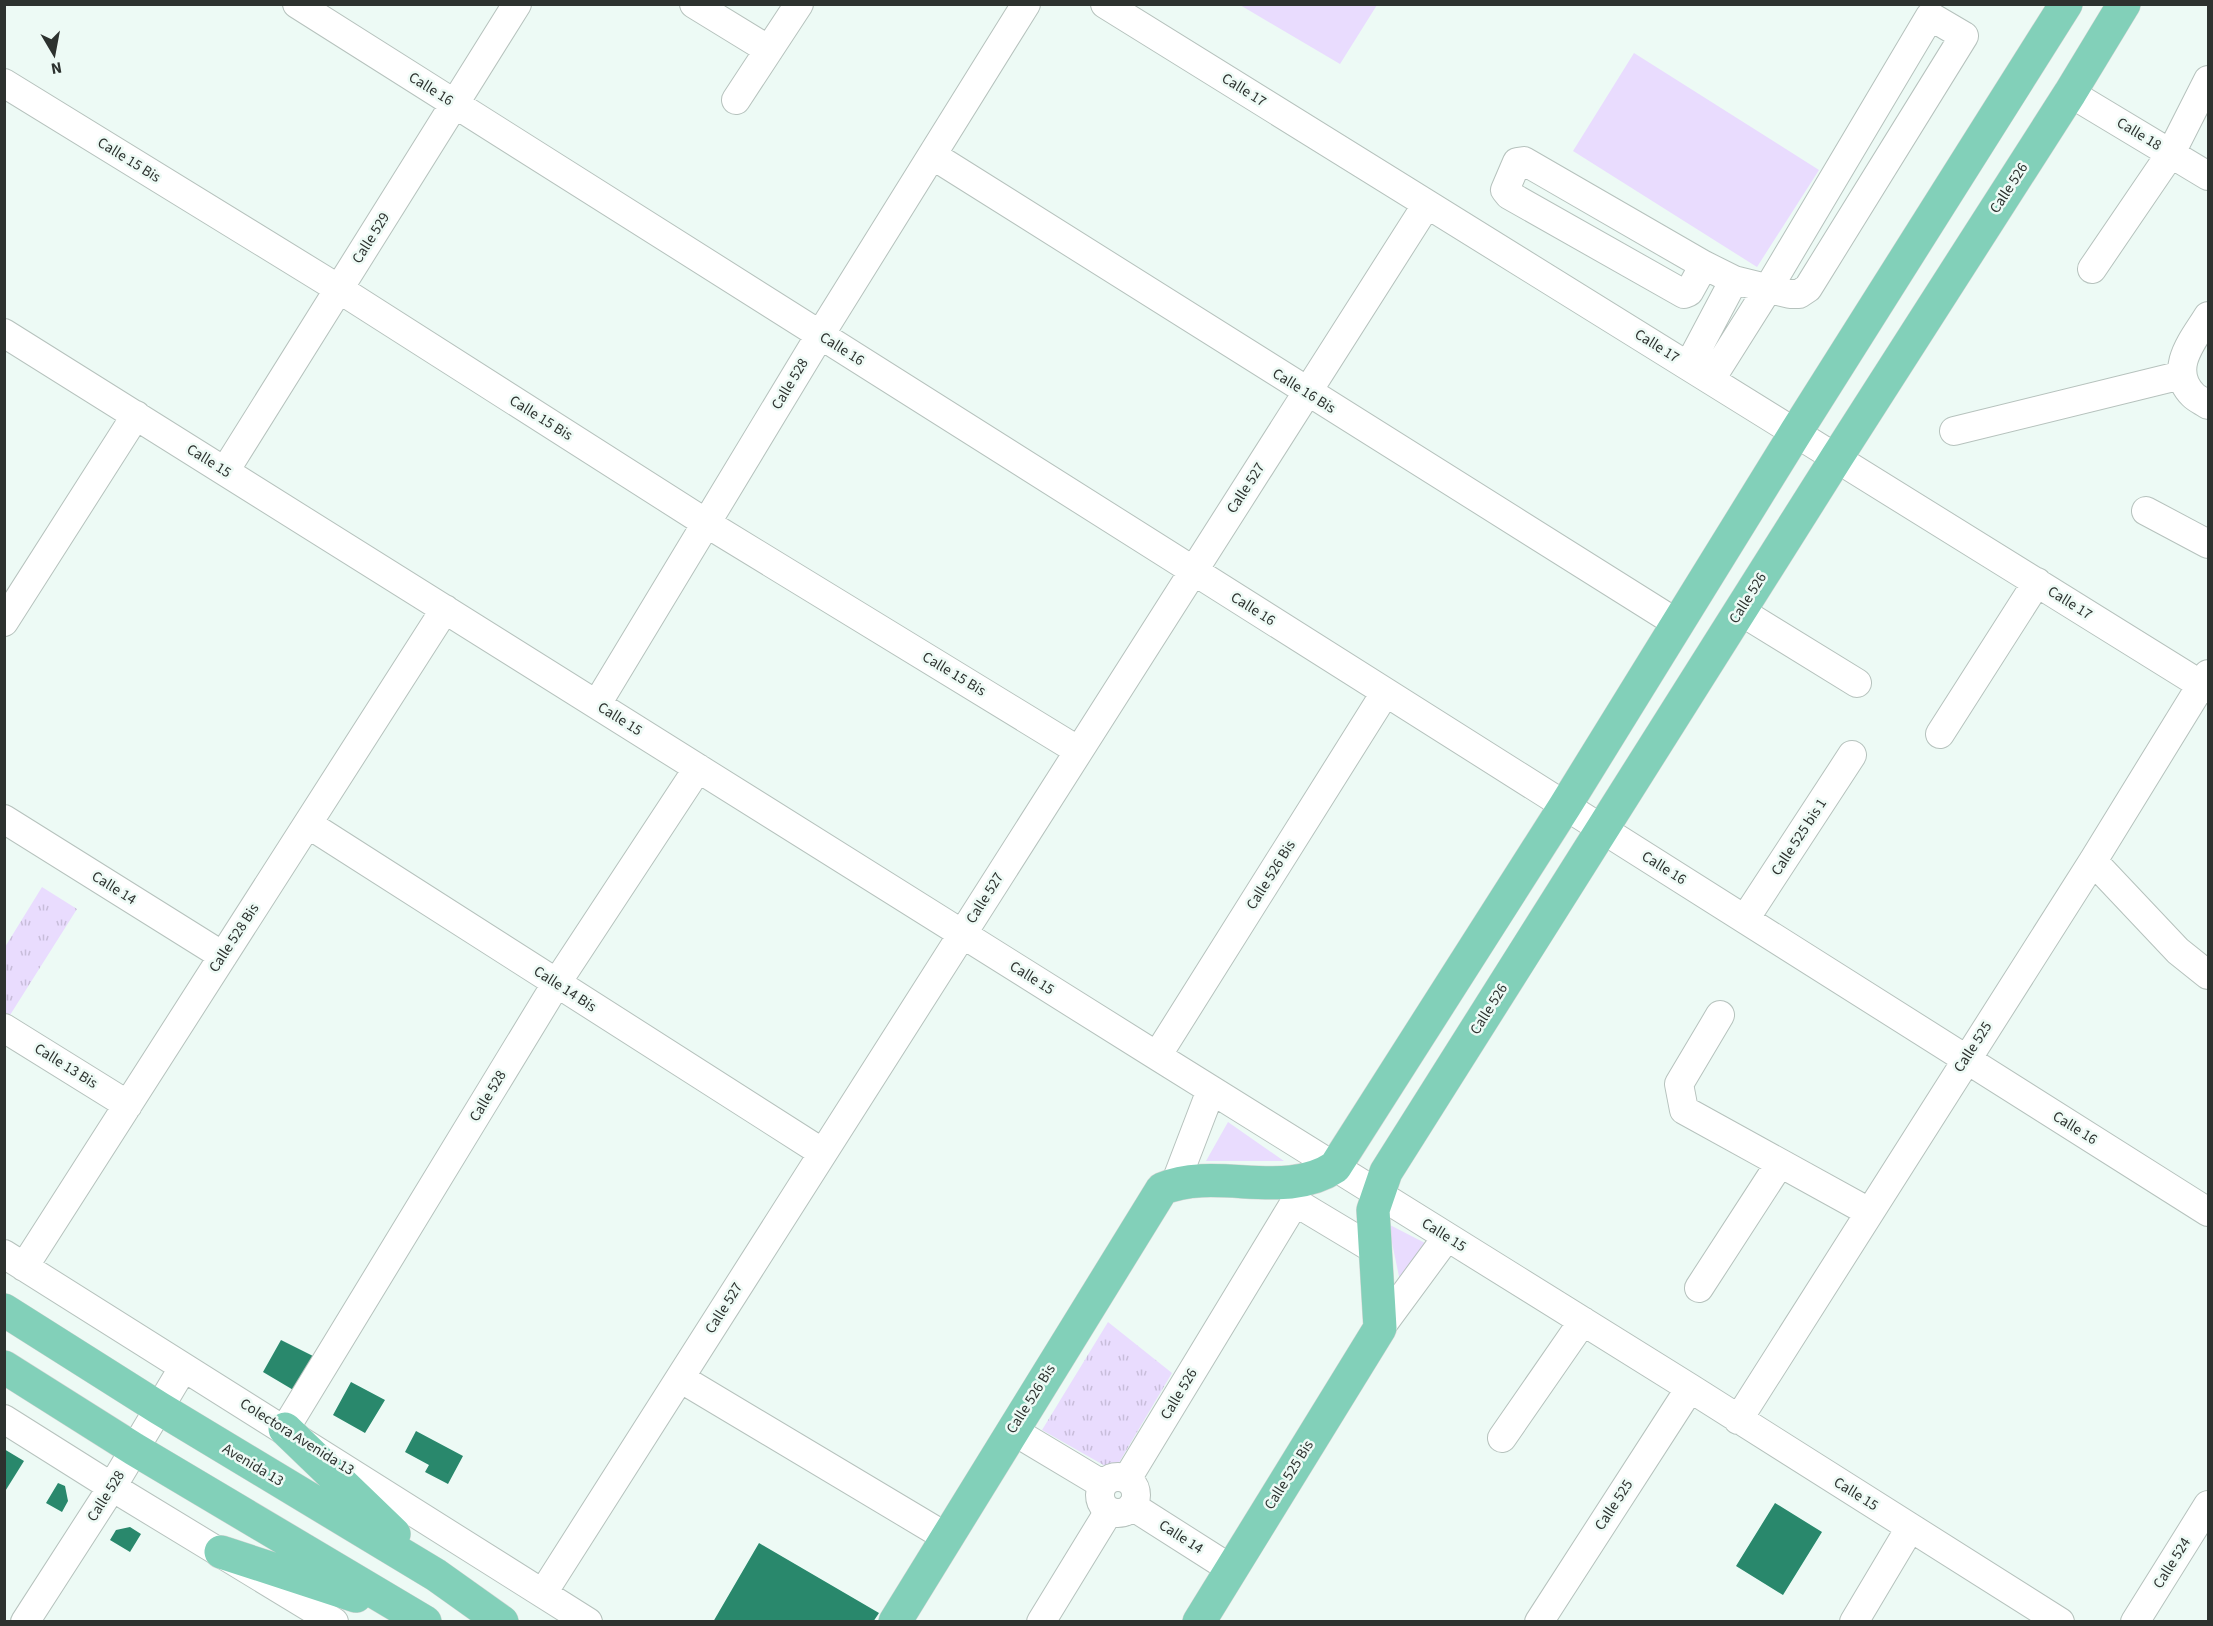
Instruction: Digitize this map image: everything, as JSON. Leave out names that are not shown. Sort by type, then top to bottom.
[{"type":"main road","points":[[1335,1167],[1565,806],[1796,432],[2066,4]]},
{"type":"main road","name":"Calle 526","points":[[1378,1194],[1386,1172],[1837,457],[2070,93],[2124,4]]},
{"type":"main road","name":"Calle 526 Bis","points":[[895,1622],[1162,1189],[1175,1184],[1205,1179],[1293,1192],[1335,1167]]},
{"type":"main road","points":[[1378,1194],[1373,1210],[1380,1328]]},
{"type":"main road","name":"Avenida 13","points":[[4,1310],[159,1408],[436,1575],[502,1622]]},
{"type":"main road","name":"Calle 525 Bis","points":[[1199,1622],[1380,1328]]},
{"type":"main road","points":[[4,1367],[134,1449],[421,1619]]},
{"type":"main road","points":[[285,1429],[436,1575]]},
{"type":"main road","points":[[221,1552],[421,1619]]},
{"type":"street","name":"Calle 16","points":[[297,4],[2208,1212]]},
{"type":"street","name":"Calle 529","points":[[225,471],[517,4]]},
{"type":"street","points":[[694,4],[769,51]]},
{"type":"street","points":[[736,100],[799,4]]},
{"type":"street","name":"Calle 528","points":[[597,704],[820,335],[1026,4]]},
{"type":"street","name":"Calle 17","points":[[1106,4],[2037,582],[2206,683]]},
{"type":"street","points":[[1700,372],[1769,287],[1930,16],[1964,36],[1808,288],[1799,294],[1790,294],[1769,287],[1734,280],[1704,266],[1524,161],[1517,162],[1505,190],[1509,195],[1684,294],[1689,292],[1704,266]]},
{"type":"street","points":[[2092,270],[2171,153],[2208,80]]},
{"type":"street","name":"Calle 15 Bis","points":[[4,83],[339,289],[706,523],[1079,751]]},
{"type":"street","name":"Calle 18","points":[[2070,93],[2208,176]]},
{"type":"street","name":"Calle 16 Bis","points":[[932,155],[1307,393],[1678,624]]},
{"type":"street","name":"Calle 527","points":[[543,1593],[1427,204]]},
{"type":"street","points":[[1700,372],[1734,280]]},
{"type":"street","points":[[2208,316],[2183,357],[2181,375],[2192,395],[2208,405]]},
{"type":"street","name":"Calle 15","points":[[4,333],[2060,1622]]},
{"type":"street","points":[[1954,431],[2181,375]]},
{"type":"street","points":[[4,622],[136,415]]},
{"type":"street","points":[[2146,511],[2208,544]]},
{"type":"street","points":[[1940,734],[2037,582]]},
{"type":"street","name":"Calle 528 Bis","points":[[14,1261],[128,1105],[445,609]]},
{"type":"street","points":[[1740,611],[1857,683]]},
{"type":"street","name":"Calle 525","points":[[1738,1420],[2206,683]]},
{"type":"street","name":"Calle 526 Bis","points":[[1157,1056],[1385,693]]},
{"type":"street","name":"Calle 525 bis 1","points":[[1744,919],[1852,755]]},
{"type":"street","name":"Calle 528","points":[[285,1429],[556,984],[698,768]]},
{"type":"street","name":"Calle 14","points":[[4,819],[223,956]]},
{"type":"street","name":"Calle 14 Bis","points":[[308,824],[823,1153]]},
{"type":"street","points":[[2093,861],[2178,951],[2208,975]]},
{"type":"street","points":[[1720,1015],[1679,1084],[1684,1110],[1869,1212]]},
{"type":"street","name":"Calle 13 Bis","points":[[4,1028],[128,1105]]},
{"type":"street","points":[[1175,1184],[1212,1090]]},
{"type":"street","points":[[1699,1288],[1780,1163]]},
{"type":"street","points":[[1293,1192],[1375,1250]]},
{"type":"street","name":"Calle 526","points":[[1041,1622],[1118,1495],[1293,1192]]},
{"type":"street","name":"Calle 525 Bis","points":[[1380,1328],[1447,1237]]},
{"type":"street","name":"Colectora Avenida 13","points":[[14,1261],[183,1368],[285,1429],[588,1622]]},
{"type":"street","points":[[1502,1438],[1583,1322]]},
{"type":"street","name":"Calle 528","points":[[25,1622],[112,1487],[183,1368]]},
{"type":"street","points":[[680,1378],[946,1537]]},
{"type":"street","name":"Calle 525","points":[[1539,1622],[1690,1388]]},
{"type":"street","points":[[4,1419],[334,1622]]},
{"type":"street","name":"Calle 14","points":[[1012,1430],[1118,1495],[1231,1569]]},
{"type":"street","name":"Calle 524","points":[[2136,1622],[2208,1504]]},
{"type":"street","points":[[1854,1622],[1910,1527]]},
{"type":"green space","points":[[1377,4],[1340,64],[1240,5]]},
{"type":"green space","points":[[1634,53],[1819,170],[1757,267],[1573,151]]},
{"type":"green space","points":[[42,887],[77,909],[5,1023],[5,947]]},
{"type":"green space","points":[[1228,1122],[1284,1161],[1206,1161]]},
{"type":"green space","points":[[1388,1224],[1427,1244],[1400,1281]]},
{"type":"green space","points":[[1108,1322],[1172,1373],[1114,1471],[1042,1430]]},
{"type":"building","points":[[281,1340],[315,1357],[295,1391],[263,1372]]},
{"type":"building","points":[[351,1382],[385,1400],[365,1433],[333,1415]]},
{"type":"building","points":[[416,1431],[463,1456],[448,1484],[425,1472],[429,1465],[405,1452]]},
{"type":"building","points":[[4,1449],[24,1461],[4,1493]]},
{"type":"building","points":[[58,1483],[65,1486],[68,1501],[62,1512],[46,1503]]},
{"type":"building","points":[[1775,1503],[1822,1532],[1783,1595],[1736,1566]]},
{"type":"building","points":[[130,1527],[141,1534],[130,1552],[110,1540],[116,1530]]},
{"type":"building","points":[[759,1543],[879,1613],[873,1622],[713,1622]]}]
